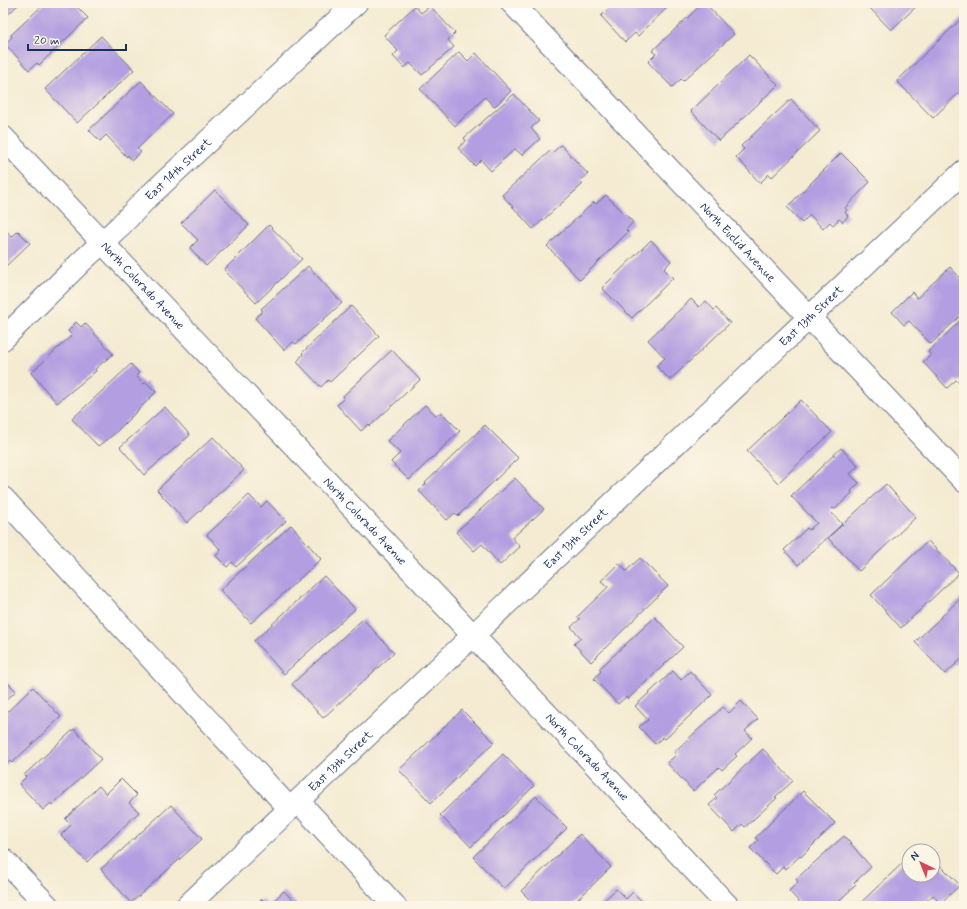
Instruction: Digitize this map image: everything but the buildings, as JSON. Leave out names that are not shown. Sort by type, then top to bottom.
[{"type":"street","name":"East 14th Street","points":[[3,339],[146,199],[356,3]]},
{"type":"street","name":"North Euclid Avenue","points":[[512,3],[964,481]]},
{"type":"street","name":"North Colorado Avenue","points":[[3,137],[728,906]]},
{"type":"street","name":"East 13th Street","points":[[187,906],[964,171]]},
{"type":"street","points":[[3,498],[294,805],[395,906]]},
{"type":"street","points":[[3,859],[48,906]]}]
